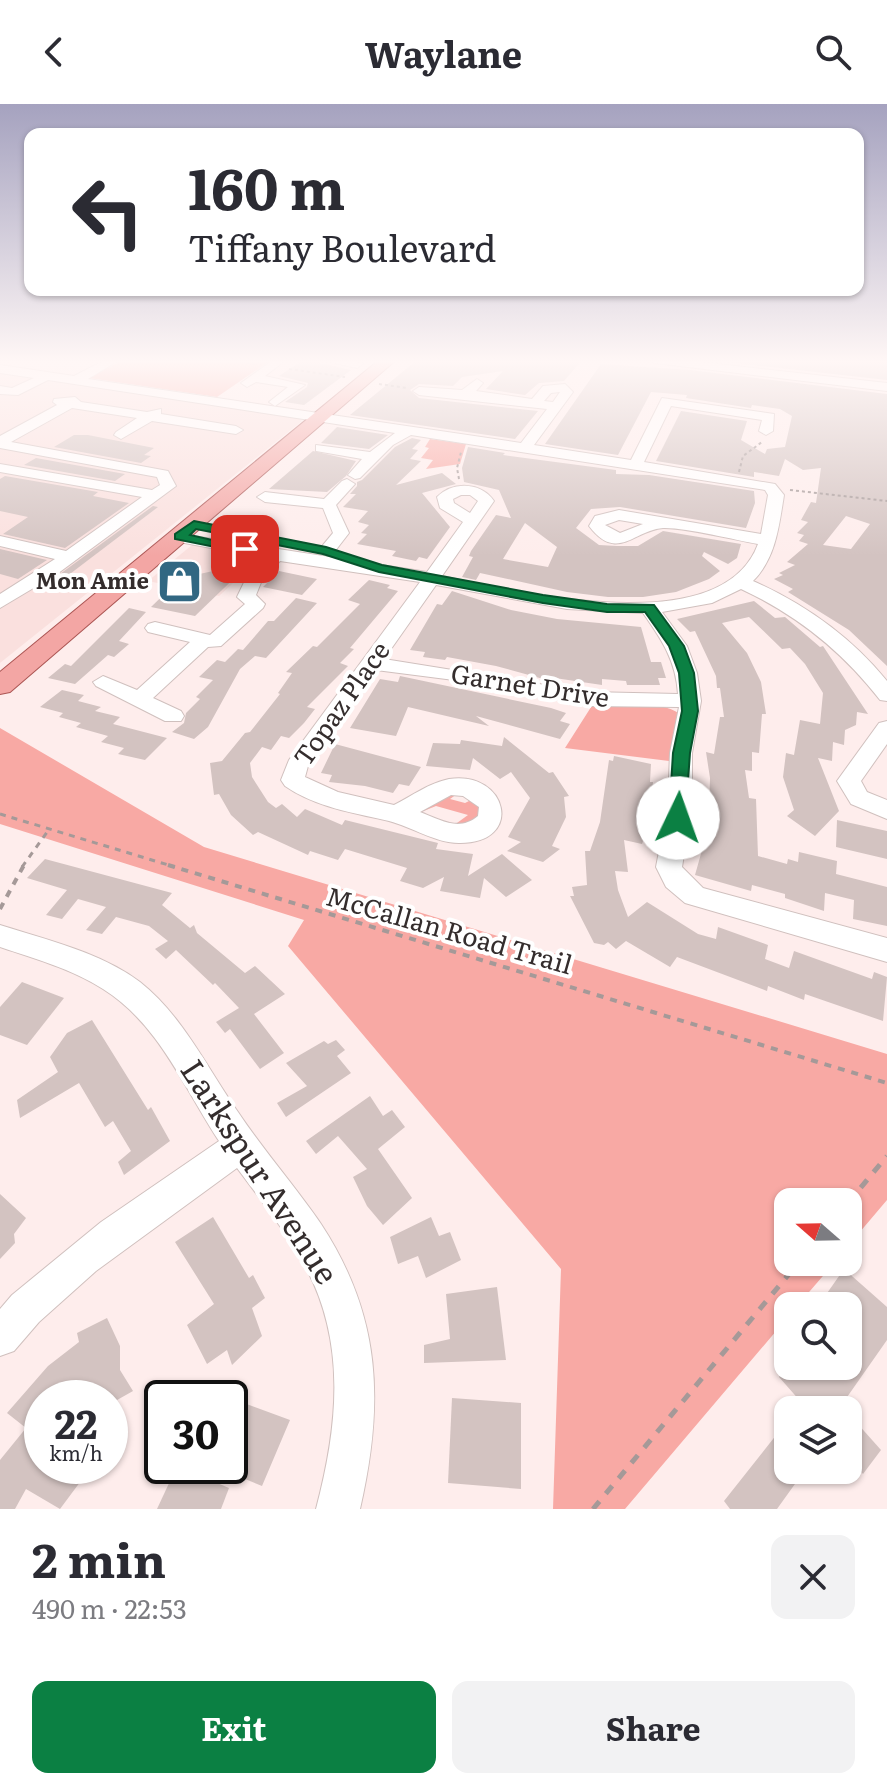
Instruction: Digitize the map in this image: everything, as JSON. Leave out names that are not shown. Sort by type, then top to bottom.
[{"type":"main road","points":[[0,686],[309,426]]},
{"type":"street","points":[[0,441],[26,426]]},
{"type":"street","points":[[121,435],[135,426]]},
{"type":"street","points":[[209,426],[236,430]]},
{"type":"street","points":[[187,531],[276,556],[379,568],[585,606],[649,608],[692,602],[741,582],[759,563],[767,540],[776,495],[770,487],[735,479],[373,426]]},
{"type":"street","points":[[525,448],[542,426]]},
{"type":"street","points":[[636,464],[655,426]]},
{"type":"street","points":[[765,437],[767,426]]},
{"type":"street","points":[[328,504],[388,442],[408,431]]},
{"type":"street","points":[[0,441],[163,474],[168,486],[70,557],[0,602]]},
{"type":"street","points":[[321,448],[373,457]]},
{"type":"street","points":[[0,468],[154,495]]},
{"type":"street","points":[[460,491],[485,496],[486,501],[472,521],[444,500],[448,494],[460,491]]},
{"type":"street","points":[[265,497],[328,504],[341,533],[326,551]]},
{"type":"street","name":"Topaz Place","points":[[397,814],[310,791],[293,780],[297,765],[472,521]]},
{"type":"street","points":[[661,523],[767,540]]},
{"type":"street","points":[[187,531],[326,551],[379,568]]},
{"type":"street","points":[[0,541],[70,557]]},
{"type":"street","points":[[155,628],[214,642],[256,604],[246,597],[254,578],[276,556]]},
{"type":"street","points":[[741,582],[782,602],[828,632],[856,657],[887,695]]},
{"type":"street","points":[[649,608],[677,646],[687,673],[690,701],[680,764],[680,805],[669,858],[675,880],[694,896],[887,950]]},
{"type":"street","points":[[139,700],[204,640]]},
{"type":"street","name":"Garnet Drive","points":[[370,663],[454,674],[589,699],[690,701]]},
{"type":"street","points":[[103,682],[173,716]]},
{"type":"street","points":[[887,728],[850,777],[849,784],[859,798],[887,810]]},
{"type":"street","name":"Larkspur Avenue","points":[[0,936],[92,969],[131,992],[148,1007],[240,1146],[316,1250],[348,1315],[358,1390],[355,1437],[338,1509]]},
{"type":"street","points":[[0,1337],[24,1309],[72,1266],[240,1146]]},
{"type":"path","points":[[735,479],[743,456],[765,437]]},
{"type":"path","points":[[460,491],[457,468],[466,439]]},
{"type":"path","points":[[770,487],[887,501]]},
{"type":"path","name":"McCallan Road Trail","points":[[0,814],[887,1083]]},
{"type":"path","points":[[0,909],[31,851],[50,828]]},
{"type":"path","points":[[860,1188],[887,1156]]},
{"type":"path","points":[[593,1509],[787,1276]]},
{"type":"shaded area","points":[[0,426],[296,426],[0,663]]},
{"type":"shaded area","points":[[430,439],[466,444],[460,464],[426,469],[433,460],[421,458],[429,448],[425,447]]},
{"type":"shaded area","points":[[192,545],[260,558],[219,596],[148,581]]},
{"type":"shaded area","points":[[593,704],[652,705],[674,710],[680,715],[669,761],[565,748]]},
{"type":"shaded area","points":[[0,728],[204,847],[887,1054],[887,1200],[862,1229],[862,1188],[774,1188],[774,1276],[823,1276],[809,1292],[774,1292],[774,1333],[625,1509],[553,1509],[561,1269],[288,946],[304,920],[0,824]]},
{"type":"shaded area","points":[[461,791],[450,799],[465,803],[479,796],[481,821],[461,826],[457,823],[468,815],[436,806],[421,812],[439,799]]},
{"type":"building","points":[[423,426],[526,426],[515,439]]},
{"type":"building","points":[[558,426],[633,426],[618,455],[545,444]]},
{"type":"building","points":[[674,426],[746,426],[741,440],[765,454],[767,449],[785,447],[790,426],[887,426],[887,666],[849,630],[788,592],[793,589],[774,579],[795,565],[787,562],[808,544],[799,541],[804,535],[797,533],[808,522],[801,520],[811,502],[816,503],[821,468],[803,470],[785,459],[779,476],[754,472],[754,477],[656,461]],"holes":[[[846,516],[870,524],[851,549],[823,545]]]},
{"type":"building","points":[[337,427],[388,435],[369,449],[321,443]]},
{"type":"building","points":[[74,435],[154,448],[144,455],[151,456],[141,463],[54,447]]},
{"type":"building","points":[[412,438],[421,440],[412,449],[418,450],[410,459],[421,461],[396,485],[442,473],[456,484],[422,493],[450,527],[427,559],[419,557],[416,561],[392,556],[396,551],[357,544],[367,534],[361,533],[369,525],[358,522],[368,511],[343,507],[356,494],[350,494],[357,482],[395,447]]},
{"type":"building","points":[[468,447],[505,453],[503,455],[616,470],[616,474],[649,475],[754,491],[755,503],[746,528],[620,507],[591,509],[576,528],[599,545],[638,546],[663,531],[741,544],[737,558],[728,564],[704,552],[702,556],[720,571],[709,579],[676,592],[643,597],[608,597],[567,592],[480,573],[476,580],[462,577],[473,557],[469,556],[471,551],[496,515],[511,518],[499,490],[464,482],[462,468]],"holes":[[[525,523],[557,547],[548,567],[503,559]]]},
{"type":"building","points":[[313,451],[356,461],[346,476],[327,492],[269,489]]},
{"type":"building","points":[[36,458],[125,474],[115,481],[24,465]]},
{"type":"building","points":[[5,476],[98,492],[93,496],[129,503],[65,548],[3,534],[28,517],[0,511],[0,479]]},
{"type":"building","points":[[153,506],[158,507],[58,583],[52,587],[45,585]]},
{"type":"building","points":[[0,549],[47,560],[18,579],[0,574]]},
{"type":"building","points":[[250,563],[195,616],[151,607],[181,578]]},
{"type":"building","points":[[279,571],[317,579],[302,595],[263,587]]},
{"type":"building","points":[[369,580],[390,585],[387,588],[398,591],[340,663],[348,666],[307,707],[315,709],[304,723],[289,738],[281,736],[271,750],[262,747],[250,763],[252,777],[268,802],[276,808],[282,804],[297,817],[305,809],[342,825],[345,820],[438,843],[436,849],[473,854],[468,876],[502,854],[532,880],[506,897],[484,878],[480,898],[440,891],[444,877],[423,888],[400,881],[407,868],[345,849],[338,860],[310,851],[308,855],[258,832],[253,835],[231,815],[219,794],[214,795],[210,763],[222,761],[245,733],[250,732],[280,694],[292,673],[286,672],[313,646],[317,647],[360,604],[348,600]]},
{"type":"building","points":[[452,591],[511,610],[557,619],[641,627],[651,662],[661,662],[666,678],[658,678],[660,685],[627,685],[626,681],[602,679],[602,685],[548,677],[547,680],[496,666],[447,657],[445,660],[423,657],[425,652],[410,650],[437,604],[442,605]]},
{"type":"building","points":[[296,598],[317,603],[266,658],[255,656],[240,669],[208,727],[194,739],[172,732],[184,723],[186,713],[200,699],[196,697],[213,680],[199,677],[217,660],[225,662],[238,649],[243,650],[268,621],[274,621]]},
{"type":"building","points":[[754,601],[775,618],[785,617],[820,647],[823,646],[868,714],[857,712],[856,725],[845,730],[844,745],[833,742],[832,761],[818,758],[839,811],[815,836],[787,816],[794,810],[783,777],[786,753],[794,755],[800,720],[820,724],[823,693],[805,664],[790,648],[782,649],[749,617],[722,623],[747,653],[761,682],[766,714],[762,714],[759,753],[752,752],[752,771],[745,770],[749,798],[756,799],[758,856],[787,864],[788,859],[798,862],[799,852],[837,861],[836,874],[887,887],[887,926],[853,919],[854,900],[825,893],[824,911],[785,898],[785,894],[752,885],[751,891],[695,875],[704,843],[708,844],[710,778],[706,752],[714,754],[720,717],[724,717],[716,676],[695,631],[690,632],[677,619]]},
{"type":"building","points":[[129,608],[146,612],[119,641],[129,644],[114,657],[108,655],[75,684],[48,678],[65,664],[71,666]]},
{"type":"building","points":[[400,676],[551,708],[566,713],[560,721],[570,724],[560,739],[476,716],[489,726],[408,707],[396,736],[350,728],[380,679],[398,682]]},
{"type":"building","points":[[62,690],[84,695],[78,701],[101,707],[95,711],[120,717],[113,724],[167,738],[145,760],[118,754],[124,748],[101,742],[108,736],[76,727],[81,723],[59,717],[63,713],[40,707]]},
{"type":"building","points":[[504,737],[549,773],[553,772],[569,796],[564,797],[566,817],[552,846],[560,849],[543,862],[507,851],[521,842],[508,837],[530,798],[511,772],[500,779],[473,758],[470,770],[426,766],[433,743],[460,744],[461,740],[502,746]]},
{"type":"building","points":[[335,744],[421,767],[409,786],[399,784],[393,793],[329,782],[332,775],[321,773]]},
{"type":"building","points":[[614,756],[651,764],[650,782],[653,782],[648,826],[642,844],[624,840],[628,872],[615,871],[628,917],[647,902],[698,934],[716,939],[718,927],[768,945],[765,959],[789,968],[794,951],[872,979],[874,972],[887,977],[883,1021],[805,994],[804,1000],[768,986],[767,991],[677,957],[670,967],[626,941],[616,949],[608,942],[604,945],[594,943],[570,896],[574,896],[572,887],[587,885],[585,851],[590,851],[600,822],[609,760],[613,761]]},
{"type":"building","points":[[837,820],[887,831],[887,859],[836,847]]},
{"type":"building","points":[[45,859],[172,893],[162,905],[190,928],[194,925],[197,933],[245,973],[255,966],[285,994],[254,1014],[284,1053],[260,1069],[230,1029],[225,1033],[216,1022],[239,1008],[176,950],[166,959],[155,949],[168,941],[149,926],[116,917],[102,934],[86,930],[106,907],[78,899],[62,919],[46,915],[67,890],[27,878]]},
{"type":"building","points":[[22,982],[64,998],[27,1045],[0,1035],[0,1007]]},
{"type":"building","points":[[92,1020],[148,1110],[151,1107],[170,1141],[124,1175],[118,1162],[131,1151],[113,1121],[105,1127],[79,1083],[20,1118],[17,1100],[58,1072],[50,1057],[67,1033]]},
{"type":"building","points":[[336,1040],[345,1050],[337,1056],[351,1073],[286,1117],[277,1103],[307,1086],[286,1063],[324,1041],[328,1044]]},
{"type":"building","points":[[370,1096],[383,1116],[392,1110],[405,1127],[378,1149],[412,1198],[383,1225],[367,1206],[353,1177],[367,1169],[338,1136],[316,1154],[306,1141]]},
{"type":"building","points":[[0,1194],[26,1218],[14,1234],[15,1243],[0,1259]]},
{"type":"building","points":[[213,1217],[249,1278],[253,1275],[265,1298],[252,1308],[262,1336],[232,1365],[227,1350],[207,1364],[187,1325],[214,1304],[175,1242]]},
{"type":"building","points":[[431,1217],[439,1236],[450,1232],[461,1260],[426,1278],[418,1256],[398,1264],[390,1237]]},
{"type":"building","points":[[839,1276],[852,1276],[887,1307],[887,1340],[862,1376],[862,1292],[828,1292]]},
{"type":"building","points":[[497,1287],[506,1360],[424,1363],[424,1345],[450,1339],[446,1294]]},
{"type":"building","points":[[107,1318],[120,1346],[120,1370],[126,1380],[36,1380],[48,1366],[79,1342],[77,1333]]},
{"type":"building","points":[[782,1380],[859,1380],[848,1396],[796,1396]]},
{"type":"building","points":[[24,1394],[24,1426],[7,1413]]},
{"type":"building","points":[[452,1398],[521,1403],[521,1489],[448,1483]]},
{"type":"building","points":[[248,1405],[290,1420],[262,1486],[248,1480]]},
{"type":"building","points":[[862,1429],[881,1450],[862,1473]]},
{"type":"building","points":[[24,1430],[24,1484],[79,1484],[60,1509],[26,1489],[15,1509],[0,1509],[0,1460]]},
{"type":"building","points":[[774,1438],[774,1484],[795,1484],[777,1509],[730,1509],[724,1501]]},
{"type":"building","points":[[169,1484],[220,1484],[229,1488],[221,1509],[157,1509]]},
{"type":"place","name":"Mon Amie","points":[[180,581]]},
{"type":"route","points":[[245,549],[180,537],[194,525],[341,554],[379,568],[543,599],[607,608],[649,608],[677,646],[687,673],[690,711],[681,753],[678,818]]}]
